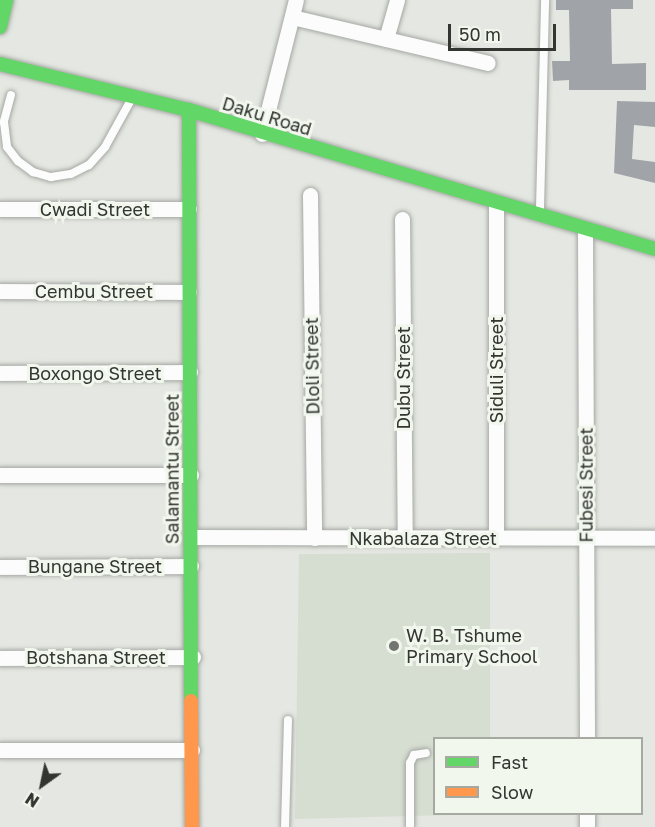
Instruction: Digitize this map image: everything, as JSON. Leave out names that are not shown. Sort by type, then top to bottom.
[{"type":"main road","points":[[0,27],[6,0]]},
{"type":"main road","name":"Daku Road","points":[[0,64],[189,111],[496,202],[520,212],[585,232],[655,249]]},
{"type":"main road","name":"Salamantu Street","points":[[189,111],[192,827]]},
{"type":"main road","points":[[520,212],[540,209],[655,241]]},
{"type":"street","points":[[262,134],[296,0]]},
{"type":"street","points":[[386,39],[397,0]]},
{"type":"street","points":[[292,17],[488,63]]},
{"type":"street","name":"Dloli Street","points":[[310,195],[314,538]]},
{"type":"street","name":"Siduli Street","points":[[496,202],[496,538]]},
{"type":"street","name":"Cwadi Street","points":[[0,208],[189,209]]},
{"type":"street","name":"Dubu Street","points":[[402,219],[405,538]]},
{"type":"street","name":"Fubesi Street","points":[[585,232],[587,737]]},
{"type":"street","name":"Cembu Street","points":[[0,291],[189,292]]},
{"type":"street","name":"Boxongo Street","points":[[0,373],[190,372]]},
{"type":"street","points":[[0,475],[191,475]]},
{"type":"street","name":"Nkabalaza Street","points":[[191,537],[655,538]]},
{"type":"street","name":"Bungane Street","points":[[0,567],[191,566]]},
{"type":"street","name":"Botshana Street","points":[[0,658],[193,657]]},
{"type":"street","points":[[0,750],[192,750]]},
{"type":"lane","points":[[540,209],[545,0]]},
{"type":"lane","points":[[11,95],[4,122],[7,147],[18,162],[33,172],[51,177],[71,174],[88,165],[105,147],[132,97]]},
{"type":"lane","points":[[285,827],[288,720]]},
{"type":"lane","points":[[410,827],[411,761],[417,753],[426,753]]},
{"type":"shaded area","name":"W. B. Tshume Primary School","points":[[490,553],[490,737],[433,737],[433,815],[450,815],[295,819],[299,554]]},
{"type":"building","points":[[556,0],[633,0],[633,9],[611,9],[612,64],[646,63],[646,90],[569,90],[569,80],[553,81],[552,61],[570,61],[569,10],[556,10]]},
{"type":"building","points":[[617,101],[655,102],[655,127],[634,125],[632,159],[655,162],[655,183],[614,173]]},
{"type":"traffic: fast","points":[[0,27],[6,0]]},
{"type":"traffic: fast","points":[[0,64],[189,110],[655,249]]},
{"type":"traffic: fast","points":[[189,110],[191,701]]},
{"type":"traffic: slow","points":[[191,701],[192,827]]},
{"type":"place","name":"W. B. Tshume Primary School","points":[[394,646]]}]
